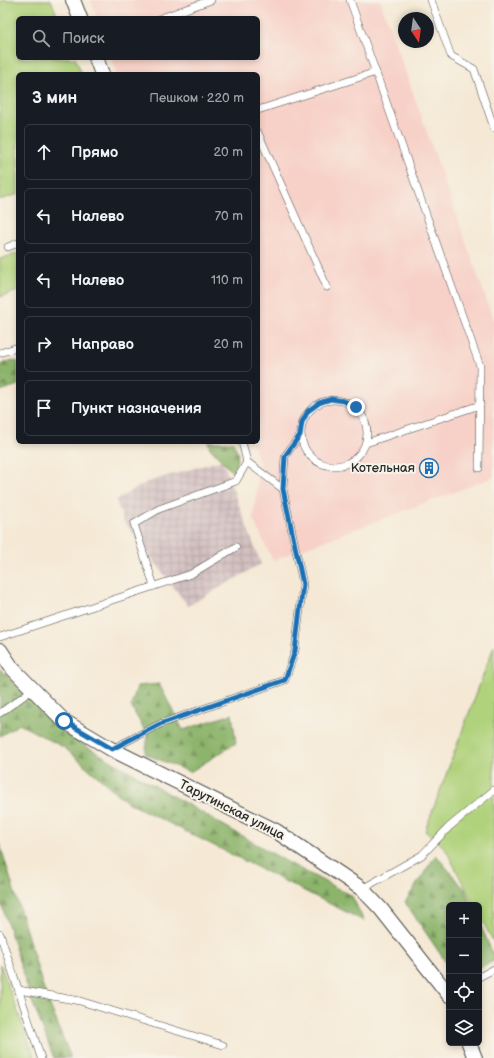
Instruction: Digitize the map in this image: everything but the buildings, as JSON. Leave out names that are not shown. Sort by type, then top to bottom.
[{"type":"street","points":[[73,0],[79,16]]},
{"type":"street","points":[[97,60],[101,72]]},
{"type":"street","name":"Тарутинская улица","points":[[0,650],[12,668],[64,721],[112,749],[276,830],[362,889],[381,908],[446,989]]},
{"type":"street","points":[[470,1046],[475,1058]]},
{"type":"lane","points":[[167,16],[211,0]]},
{"type":"lane","points":[[350,0],[480,366],[479,468]]},
{"type":"lane","points":[[431,0],[451,56],[474,69],[494,128]]},
{"type":"lane","points":[[260,109],[376,72]]},
{"type":"lane","points":[[260,137],[327,287]]},
{"type":"lane","points":[[8,247],[16,244]]},
{"type":"lane","points":[[0,353],[16,348]]},
{"type":"lane","points":[[331,399],[344,401],[356,407],[364,417],[368,430],[366,443],[360,454],[349,462],[337,466],[324,465],[312,458],[304,448],[300,435],[302,422],[308,411],[319,403],[331,399]]},
{"type":"lane","points":[[366,443],[480,406]]},
{"type":"lane","points":[[112,749],[160,724],[285,680],[295,651],[303,584],[283,489],[285,456],[300,435]]},
{"type":"lane","points":[[242,444],[247,462],[283,489]]},
{"type":"lane","points":[[154,586],[134,524],[160,509],[236,481],[247,462]]},
{"type":"lane","points":[[0,637],[191,574],[236,547]]},
{"type":"lane","points":[[0,712],[32,690]]},
{"type":"lane","points":[[362,889],[422,855],[449,827],[494,790]]},
{"type":"lane","points":[[0,934],[41,1058]]},
{"type":"lane","points":[[482,975],[494,969]]},
{"type":"lane","points":[[19,990],[80,1001],[223,1045]]},
{"type":"shaded area","points":[[91,0],[380,0],[494,321],[494,477],[273,561],[253,519],[260,464],[253,444],[260,444],[260,72],[116,72],[112,60],[260,60],[260,16],[96,16]]},
{"type":"shaded area","points":[[222,460],[261,564],[188,606],[123,520],[116,500],[147,482]]},
{"type":"green space","points":[[4,0],[51,0],[57,16],[16,16],[16,60],[76,60],[81,72],[16,72],[16,195],[0,200],[0,2]]},
{"type":"green space","points":[[16,254],[16,292],[0,297],[0,259]]},
{"type":"green space","points":[[12,360],[16,361],[16,386],[0,391],[0,365]]},
{"type":"green space","points":[[209,444],[234,444],[238,454],[234,474],[210,448]]},
{"type":"green space","points":[[494,646],[494,943],[482,920],[482,902],[472,902],[445,848],[425,831]]},
{"type":"green space","points":[[0,669],[65,734],[289,863],[352,896],[364,921],[127,802],[65,748],[19,724],[0,736]]},
{"type":"green space","points":[[159,684],[183,730],[232,714],[236,743],[190,772],[145,754],[148,737],[131,706],[137,686]]},
{"type":"green space","points":[[0,844],[44,990],[71,1058],[54,1058],[30,996],[0,899]]},
{"type":"green space","points":[[436,855],[465,890],[470,902],[446,902],[446,963],[405,902]]},
{"type":"green space","points":[[482,929],[494,956],[494,961],[482,967]]},
{"type":"green space","points":[[0,964],[35,1058],[0,1058]]},
{"type":"place","name":"Котельная","points":[[429,468]]},
{"type":"route","points":[[64,721],[112,749],[160,724],[285,680],[295,651],[303,584],[283,489],[285,456],[300,435],[302,422],[308,411],[319,403],[331,399],[344,401],[356,407]]}]
